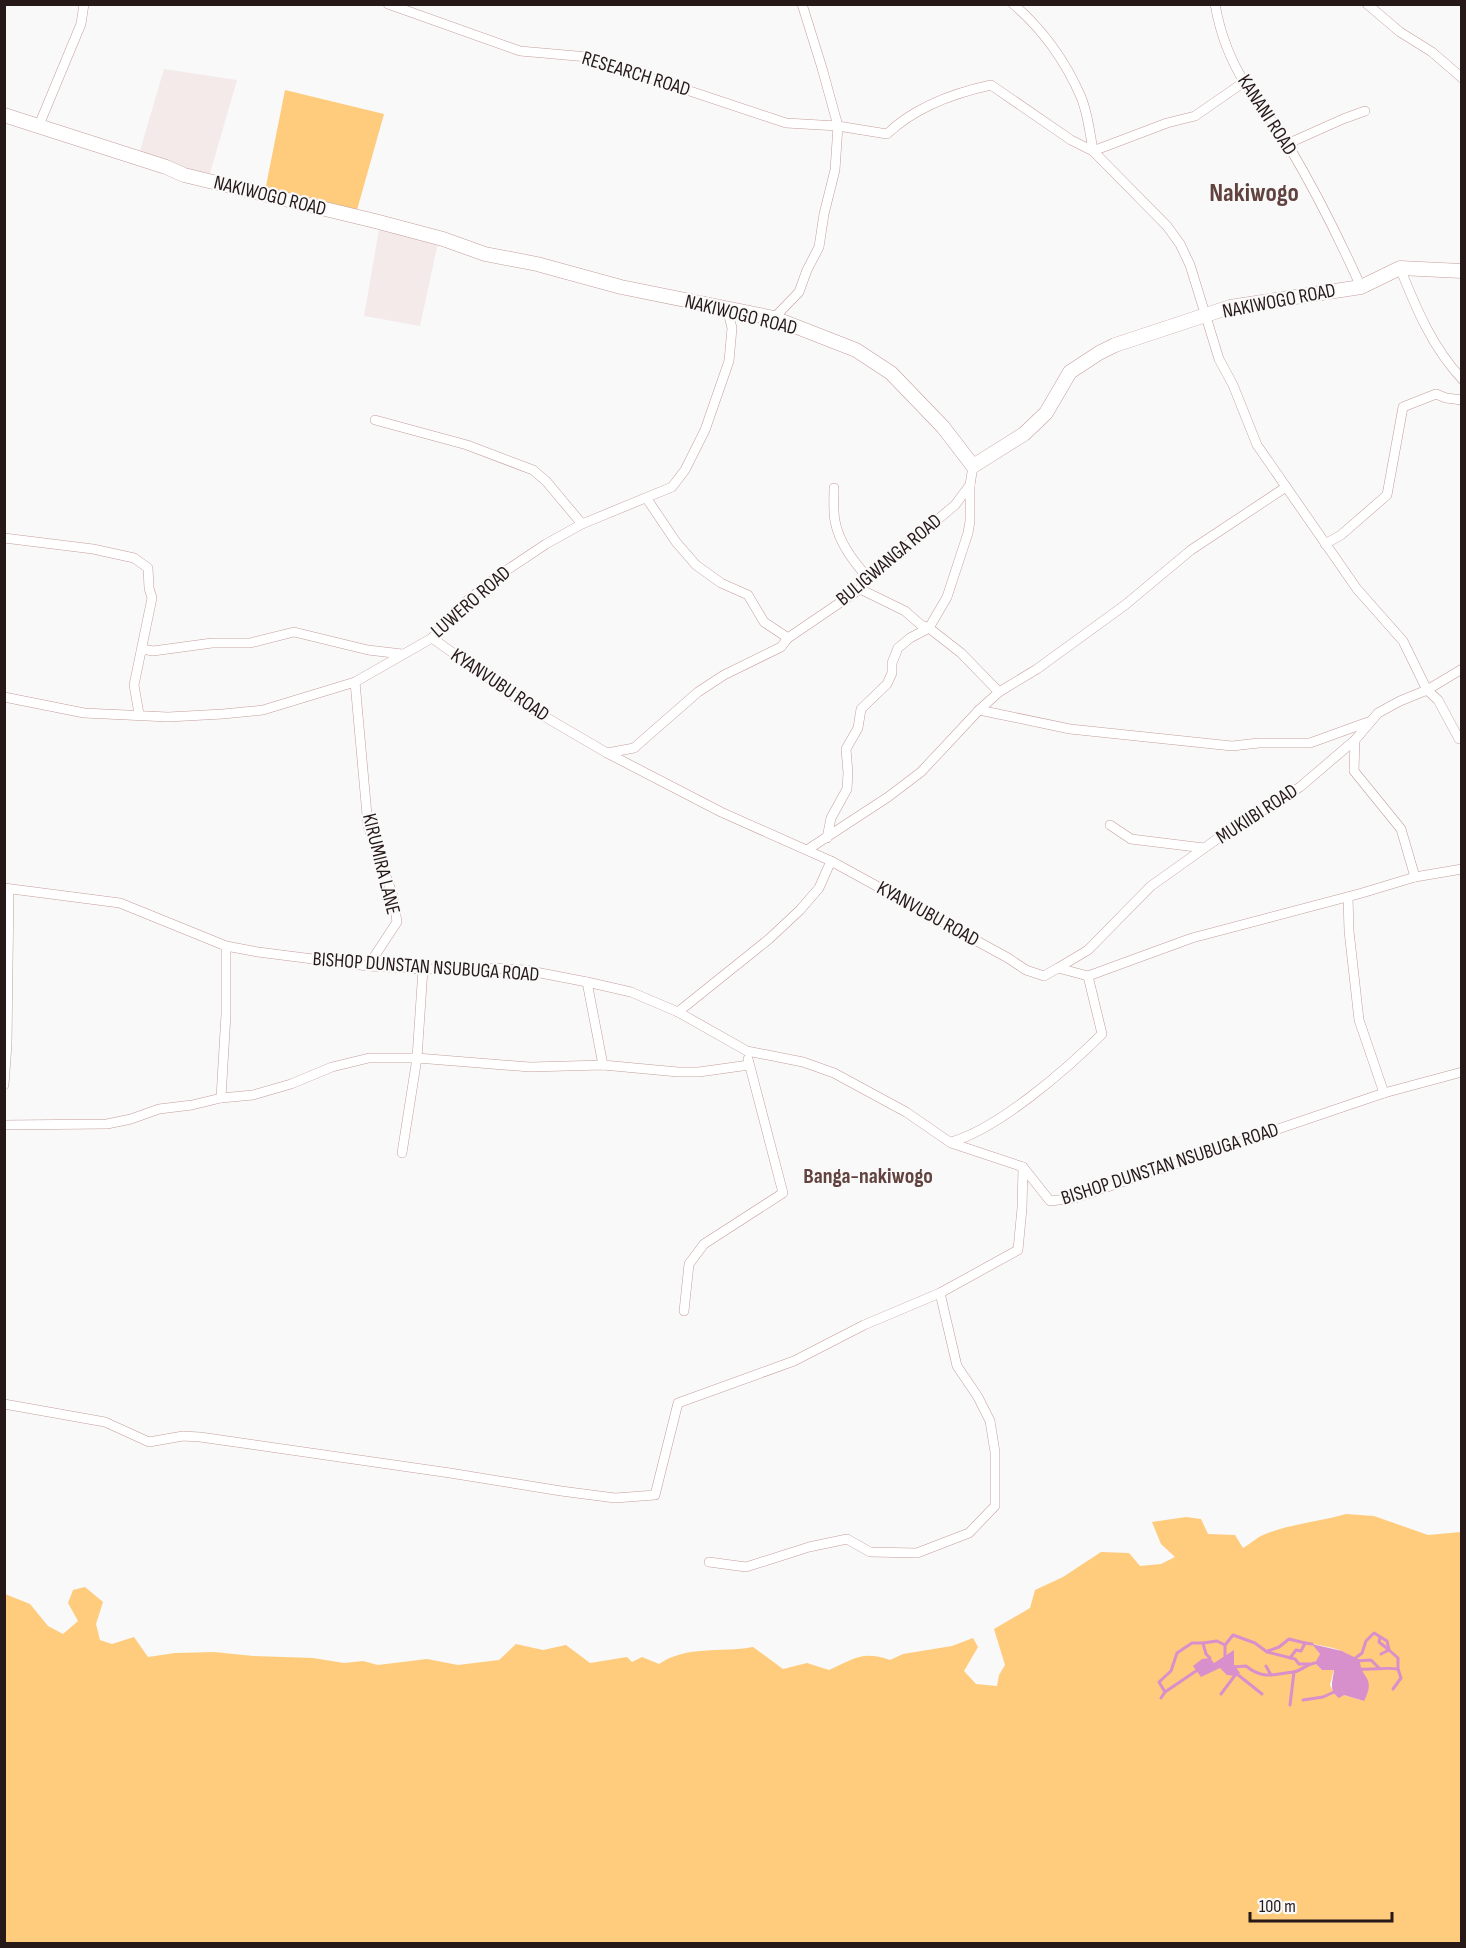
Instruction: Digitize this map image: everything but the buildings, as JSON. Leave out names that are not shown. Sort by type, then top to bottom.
[{"type":"street","points":[[39,126],[81,24],[84,4]]},
{"type":"street","name":"RESEARCH ROAD","points":[[388,4],[520,51],[588,57],[786,123],[838,126],[886,134],[923,110],[947,98],[964,91],[991,85],[1071,140],[1093,151]]},
{"type":"street","points":[[774,318],[799,292],[819,247],[824,214],[835,170],[838,126],[802,4]]},
{"type":"street","points":[[1013,4],[1053,46],[1075,85],[1089,123],[1093,151],[1167,226],[1180,244],[1190,265],[1219,359],[1233,385],[1257,445],[1358,589],[1403,641],[1427,690],[1442,705],[1459,739]]},
{"type":"street","name":"KANANI ROAD","points":[[1215,4],[1220,31],[1244,82],[1287,144],[1338,236],[1361,287]]},
{"type":"street","points":[[1367,4],[1400,32],[1432,52],[1461,78]]},
{"type":"street","points":[[1093,151],[1167,123],[1195,116],[1244,82]]},
{"type":"street","points":[[1287,144],[1365,111]]},
{"type":"street","name":"NAKIWOGO ROAD","points":[[4,115],[166,167],[184,175],[375,221],[442,239],[485,254],[537,264],[621,287],[774,318],[856,350],[891,373],[943,428],[973,466],[1024,434],[1046,413],[1070,372],[1099,353],[1146,334],[1230,307],[1361,287],[1400,268],[1461,271]]},
{"type":"street","points":[[1400,268],[1435,344],[1461,379]]},
{"type":"street","name":"LUWERO ROAD","points":[[4,698],[84,714],[139,714],[168,717],[263,710],[355,682],[432,638],[463,604],[498,576],[546,544],[582,524],[672,488],[685,470],[705,430],[729,361],[732,328],[728,308]]},
{"type":"street","points":[[1325,544],[1341,535],[1387,495],[1403,407],[1436,394],[1446,399],[1461,400]]},
{"type":"street","points":[[375,420],[467,445],[533,470],[546,481],[582,524]]},
{"type":"street","points":[[826,838],[831,818],[847,789],[846,749],[858,728],[861,709],[887,684],[898,648],[910,638],[929,628],[947,597],[968,533],[973,466]]},
{"type":"street","name":"BULIGWANGA ROAD","points":[[607,753],[634,748],[698,692],[724,675],[781,647],[788,638],[860,589],[868,578],[955,505],[970,485]]},
{"type":"street","points":[[807,850],[888,797],[921,772],[999,692],[1037,669],[1125,605],[1191,550],[1286,487]]},
{"type":"street","points":[[834,488],[835,521],[840,535],[851,558],[868,578]]},
{"type":"street","points":[[646,499],[676,542],[696,565],[721,583],[748,595],[764,622],[788,638]]},
{"type":"street","points":[[4,538],[93,549],[134,558],[148,568],[152,598],[134,685],[139,714]]},
{"type":"street","points":[[860,589],[905,611],[921,625],[929,628],[961,653],[999,692]]},
{"type":"street","points":[[142,649],[153,651],[212,643],[250,643],[294,632],[368,650],[403,654]]},
{"type":"street","name":"KYANVUBU ROAD","points":[[432,638],[530,708],[607,753],[721,812],[831,861],[1026,970],[1044,976],[1058,968],[1088,976]]},
{"type":"street","name":"MUKIIBI ROAD","points":[[1058,968],[1088,950],[1151,886],[1204,848],[1300,788],[1355,740],[1378,713],[1427,690],[1461,669]]},
{"type":"street","name":"KIRUMIRA LANE","points":[[355,682],[368,826],[393,896],[397,922],[368,966]]},
{"type":"street","points":[[979,710],[1070,729],[1232,746],[1258,743],[1310,743],[1371,722]]},
{"type":"street","points":[[1355,740],[1354,771],[1401,829],[1415,877]]},
{"type":"street","points":[[1110,825],[1131,839],[1204,848]]},
{"type":"street","points":[[678,1012],[769,939],[800,910],[819,888],[831,861]]},
{"type":"street","points":[[951,1143],[967,1138],[998,1120],[1068,1065],[1102,1034],[1088,976],[1192,938],[1415,877],[1461,869]]},
{"type":"street","points":[[4,1085],[7,1044],[7,889]]},
{"type":"street","name":"BISHOP DUNSTAN NSUBUGA ROAD","points":[[7,889],[120,903],[226,946],[296,958],[423,969],[525,970],[631,993],[678,1012],[747,1050],[803,1062],[834,1073],[906,1113],[951,1143],[1023,1167],[1050,1201],[1062,1201],[1384,1093],[1461,1072]]},
{"type":"street","points":[[1348,897],[1349,931],[1359,1020],[1384,1093]]},
{"type":"street","points":[[221,1098],[226,1014],[226,946]]},
{"type":"street","points":[[402,1154],[417,1058],[423,969]]},
{"type":"street","points":[[587,982],[603,1065]]},
{"type":"street","points":[[684,1311],[689,1264],[704,1244],[783,1193],[747,1050]]},
{"type":"street","points":[[4,1125],[108,1124],[159,1109],[192,1106],[221,1098],[252,1095],[281,1088],[332,1067],[369,1058],[417,1058],[530,1067],[603,1065],[678,1072],[699,1072],[749,1065]]},
{"type":"street","points":[[4,1404],[105,1422],[149,1442],[183,1436],[200,1437],[615,1498],[655,1495],[678,1403],[794,1361],[864,1325],[940,1293],[1018,1250],[1023,1167]]},
{"type":"street","points":[[709,1562],[746,1567],[809,1547],[847,1539],[870,1552],[917,1553],[969,1533],[995,1506],[995,1452],[990,1421],[978,1397],[957,1366],[940,1293]]},
{"type":"shaded area","points":[[164,69],[237,80],[208,180],[137,161]]},
{"type":"shaded area","points":[[285,90],[384,114],[357,210],[265,191]]},
{"type":"shaded area","points":[[379,230],[438,243],[420,326],[364,316]]},
{"type":"shaded area","points":[[1346,1514],[1374,1516],[1428,1535],[1461,1532],[1461,1943],[5,1944],[5,1594],[30,1604],[48,1626],[63,1634],[78,1621],[68,1603],[73,1590],[85,1587],[103,1602],[96,1624],[100,1640],[112,1644],[134,1637],[148,1657],[175,1653],[214,1652],[313,1658],[344,1663],[363,1661],[378,1665],[427,1659],[458,1665],[499,1660],[516,1644],[543,1650],[566,1645],[590,1663],[627,1657],[632,1662],[642,1657],[659,1664],[681,1654],[692,1652],[753,1647],[783,1669],[807,1663],[829,1670],[858,1657],[872,1656],[890,1660],[903,1654],[952,1646],[973,1638],[978,1647],[964,1671],[976,1684],[997,1686],[999,1675],[1005,1665],[994,1629],[1030,1608],[1035,1590],[1063,1577],[1101,1552],[1129,1553],[1140,1566],[1161,1564],[1175,1557],[1161,1544],[1152,1522],[1186,1517],[1201,1519],[1208,1534],[1235,1535],[1243,1548],[1260,1536],[1273,1531]],"holes":[[[1313,1644],[1340,1650],[1356,1661],[1362,1675],[1364,1701],[1344,1695],[1336,1696],[1330,1685],[1334,1669],[1322,1670],[1316,1664],[1320,1654]]]},
{"type":"shaded area","points":[[1312,1644],[1342,1651],[1360,1660],[1369,1687],[1364,1701],[1344,1695],[1339,1698],[1333,1692],[1334,1670],[1322,1670],[1315,1663],[1320,1654]]},
{"type":"shaded area","points":[[1234,1650],[1234,1665],[1240,1673],[1235,1676],[1227,1675],[1220,1668],[1201,1677],[1193,1666],[1202,1659],[1210,1658],[1214,1663]]},
{"type":"waterway","points":[[1353,1660],[1362,1653],[1366,1641],[1374,1633],[1387,1641],[1389,1650],[1398,1658],[1398,1669]]},
{"type":"waterway","points":[[1225,1656],[1225,1645],[1233,1635],[1255,1643],[1267,1652],[1295,1659],[1299,1664],[1310,1664]]},
{"type":"waterway","points":[[1380,1637],[1379,1642],[1389,1650],[1381,1654]]},
{"type":"waterway","points":[[1268,1651],[1279,1647],[1289,1639],[1305,1643]]},
{"type":"waterway","points":[[1203,1643],[1217,1641],[1225,1645]]},
{"type":"waterway","points":[[1165,1692],[1159,1682],[1171,1671],[1177,1653],[1192,1643],[1203,1643],[1206,1654],[1210,1658]]},
{"type":"waterway","points":[[1290,1658],[1296,1650],[1301,1651],[1305,1643],[1312,1644]]},
{"type":"waterway","points":[[1356,1661],[1371,1660],[1379,1668]]},
{"type":"waterway","points":[[1290,1705],[1294,1672],[1315,1663]]},
{"type":"waterway","points":[[1233,1667],[1246,1666],[1263,1675],[1294,1672]]},
{"type":"waterway","points":[[1266,1666],[1271,1675]]},
{"type":"waterway","points":[[1360,1669],[1398,1669],[1401,1678],[1393,1689]]},
{"type":"waterway","points":[[1161,1698],[1165,1692],[1196,1671]]},
{"type":"waterway","points":[[1221,1694],[1236,1674]]},
{"type":"waterway","points":[[1237,1674],[1262,1694]]},
{"type":"waterway","points":[[1303,1700],[1323,1697],[1334,1692]]},
{"type":"district","name":"Nakiwogo","points":[[1254,193]]},
{"type":"district","name":"Banga-nakiwogo","points":[[868,1176]]}]
